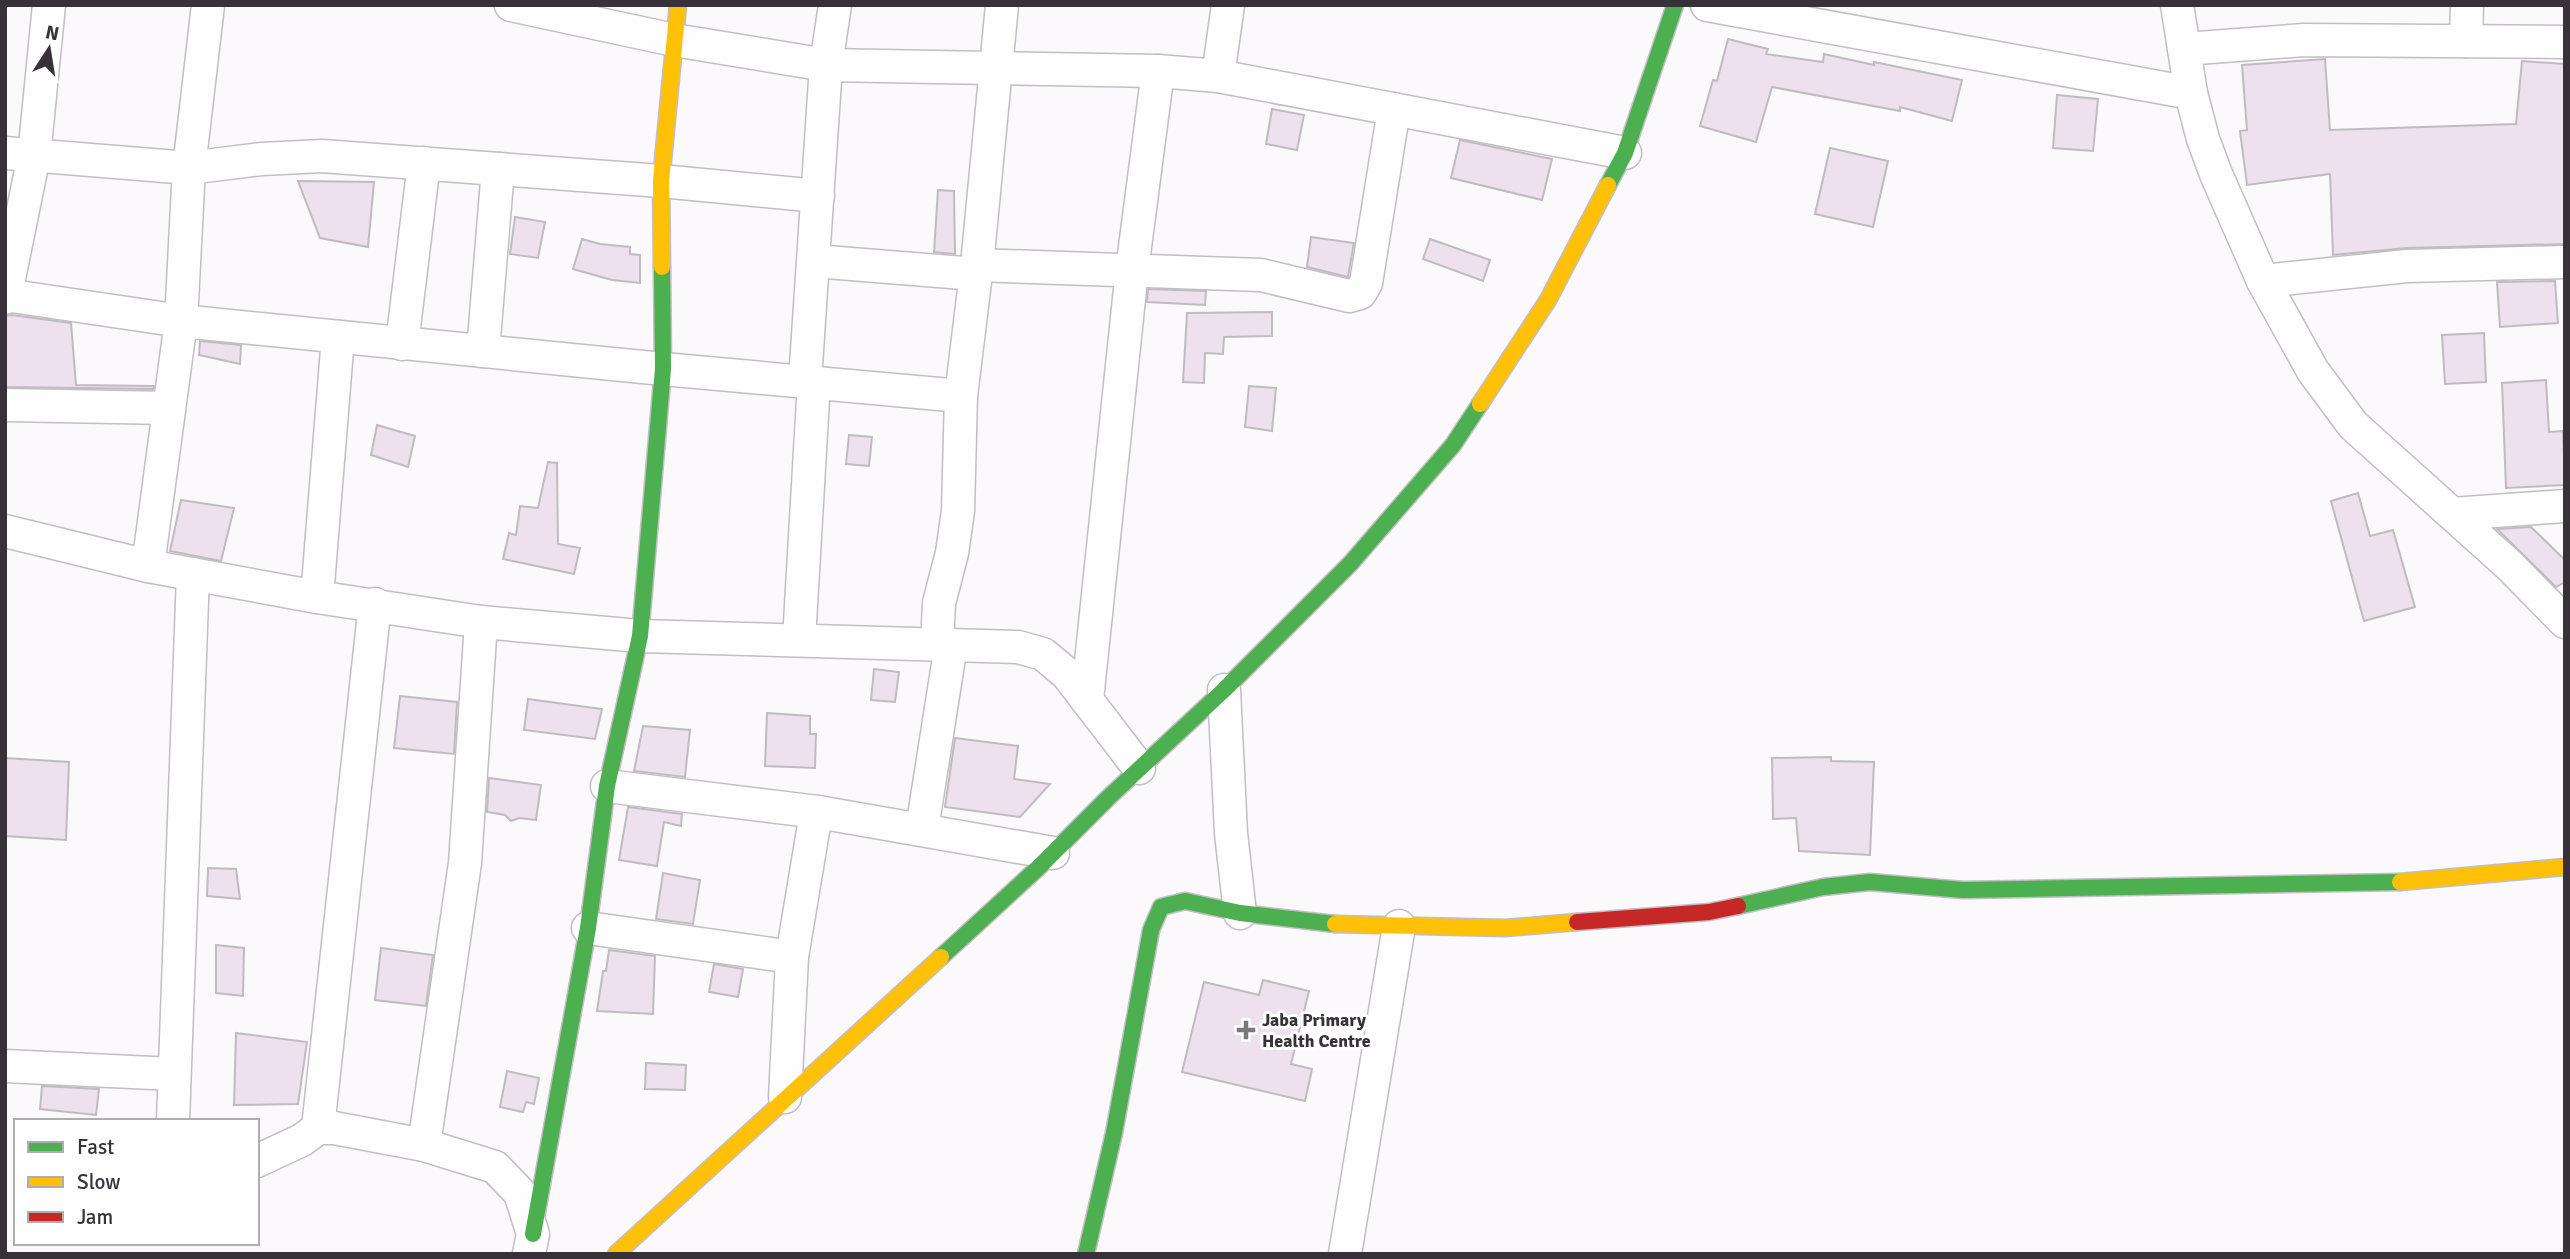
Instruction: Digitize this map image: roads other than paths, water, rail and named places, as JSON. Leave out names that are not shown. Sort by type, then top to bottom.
[{"type":"street","points":[[48,5],[19,155],[5,296],[181,321],[961,396]]},
{"type":"street","points":[[148,566],[181,321],[189,168],[208,5]]},
{"type":"street","points":[[511,5],[674,40],[826,65],[1158,71],[1218,76],[1625,153]]},
{"type":"street","points":[[531,1244],[588,928],[607,786],[640,636],[663,369],[661,181],[678,5]]},
{"type":"street","points":[[799,640],[814,261],[826,65],[835,5]]},
{"type":"street","points":[[922,829],[944,645],[939,603],[952,553],[958,511],[961,396],[977,270],[1002,5]]},
{"type":"street","points":[[1218,76],[1228,5]]},
{"type":"street","points":[[616,1254],[1053,853],[1139,768],[1224,690],[1350,564],[1453,445],[1548,300],[1625,153],[1675,5]]},
{"type":"street","points":[[1707,5],[1866,19],[2192,93]]},
{"type":"street","points":[[2177,5],[2192,93],[2203,139],[2216,174],[2263,281],[2313,371],[2353,425],[2509,565],[2565,622]]},
{"type":"street","points":[[2466,41],[2467,5]]},
{"type":"street","points":[[2184,49],[2304,40],[2565,42]]},
{"type":"street","points":[[1087,700],[1132,270],[1158,71]]},
{"type":"street","points":[[814,261],[977,270],[1132,270],[1261,275],[1349,296],[1360,293],[1366,283],[1394,109]]},
{"type":"street","points":[[19,155],[189,168],[262,159],[322,156],[661,181],[818,196]]},
{"type":"street","points":[[402,344],[424,163]]},
{"type":"street","points":[[483,351],[498,169]]},
{"type":"street","points":[[2263,281],[2407,267],[2565,262]]},
{"type":"street","points":[[317,597],[338,337]]},
{"type":"street","points":[[5,405],[169,408]]},
{"type":"street","points":[[2452,514],[2565,506]]},
{"type":"street","points":[[5,531],[148,566],[317,597],[481,622],[640,636],[1018,647],[1043,654],[1067,674],[1139,768]]},
{"type":"street","points":[[173,1119],[193,574]]},
{"type":"street","points":[[318,1128],[374,604]]},
{"type":"street","points":[[424,1145],[465,863],[481,622]]},
{"type":"street","points":[[1224,690],[1232,854],[1240,913]]},
{"type":"street","points":[[607,786],[818,812],[1053,853]]},
{"type":"street","points":[[785,1097],[792,957],[818,812]]},
{"type":"street","points":[[1086,1254],[1114,1133],[1151,930],[1161,907],[1185,901],[1240,913],[1320,924],[1505,928],[1709,912],[1822,887],[1870,882],[1963,890],[2395,882],[2565,867]]},
{"type":"street","points":[[1345,1254],[1399,926]]},
{"type":"street","points":[[588,928],[792,957]]},
{"type":"street","points":[[5,1066],[174,1074]]},
{"type":"street","points":[[259,1160],[302,1140],[318,1128],[334,1128],[424,1145],[495,1167],[520,1193],[531,1244]]},
{"type":"place","name":"Jaba Primary Health Centre","points":[[1246,1030]]}]
